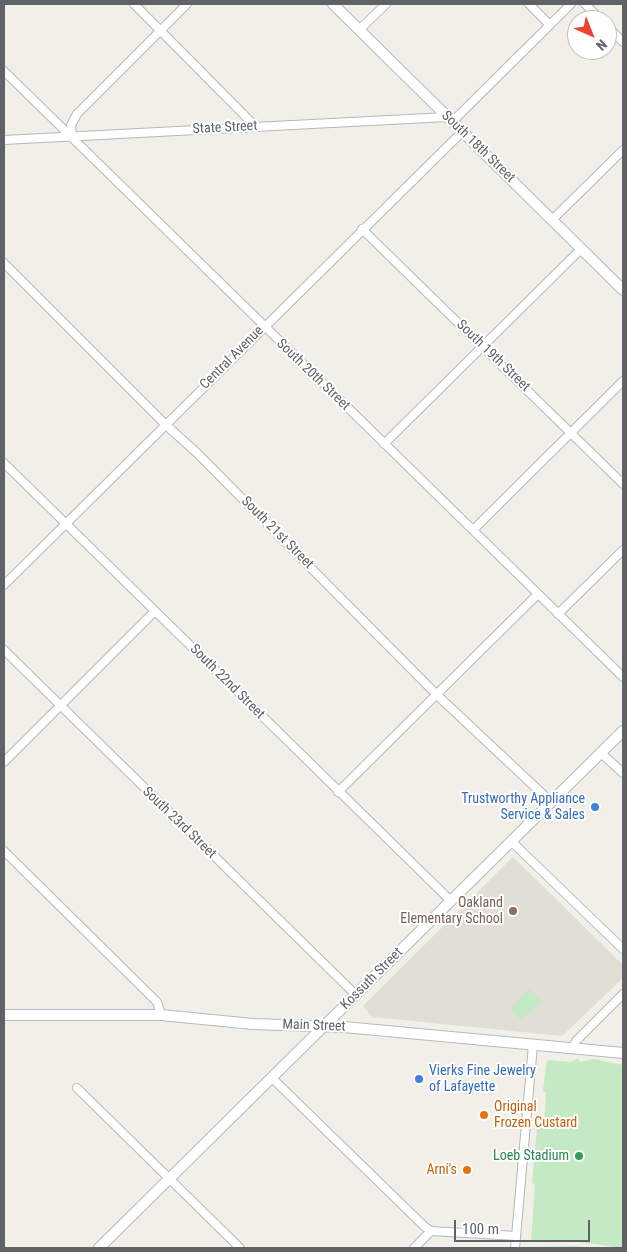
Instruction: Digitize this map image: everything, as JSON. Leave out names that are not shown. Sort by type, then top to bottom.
[{"type":"main road","name":"South 18th Street","points":[[332,4],[623,290]]},
{"type":"main road","name":"Kossuth Street","points":[[99,1248],[623,731]]},
{"type":"main road","name":"Main Street","points":[[4,1015],[160,1015],[253,1024],[344,1027],[623,1053]]},
{"type":"street","points":[[134,4],[256,127]]},
{"type":"street","points":[[72,136],[71,125],[77,114],[187,4]]},
{"type":"street","points":[[359,30],[386,4]]},
{"type":"street","points":[[529,4],[550,25]]},
{"type":"street","points":[[449,120],[571,4]]},
{"type":"street","name":"South 20th Street","points":[[4,71],[623,677]]},
{"type":"street","name":"State Street","points":[[4,140],[256,127],[449,120]]},
{"type":"street","name":"Central Avenue","points":[[4,585],[462,132]]},
{"type":"street","points":[[552,220],[623,150]]},
{"type":"street","name":"South 19th Street","points":[[362,229],[483,345],[623,484]]},
{"type":"street","points":[[384,444],[581,249]]},
{"type":"street","name":"South 21st Street","points":[[4,263],[166,425],[196,452],[436,694],[551,802]]},
{"type":"street","points":[[473,530],[623,382]]},
{"type":"street","name":"South 22nd Street","points":[[4,463],[451,901]]},
{"type":"street","points":[[558,614],[623,550]]},
{"type":"street","points":[[338,792],[538,594]]},
{"type":"street","points":[[4,762],[155,611]]},
{"type":"street","name":"South 23rd Street","points":[[4,650],[356,995]]},
{"type":"street","points":[[600,753],[623,774]]},
{"type":"street","points":[[511,841],[623,949]]},
{"type":"street","points":[[4,851],[157,1002],[160,1015]]},
{"type":"street","points":[[573,1048],[576,1040],[623,994]]},
{"type":"street","points":[[515,1248],[533,1045]]},
{"type":"street","points":[[272,1078],[423,1226],[431,1231],[516,1236]]},
{"type":"street","points":[[77,1088],[240,1248]]},
{"type":"street","points":[[414,1248],[431,1231]]},
{"type":"shaded area","name":"Oakland Elementary School","points":[[513,857],[623,965],[623,978],[562,1036],[372,1017],[363,1006]]},
{"type":"green space","points":[[529,988],[542,1002],[521,1020],[510,1010]]},
{"type":"green space","name":"Loeb Stadium","points":[[578,1058],[580,1062],[594,1059],[623,1065],[623,1248],[572,1241],[531,1242],[535,1184],[532,1183],[537,1127],[544,1128],[546,1093],[543,1091],[547,1060],[570,1062]]},
{"type":"green space","points":[[572,1246],[594,1248],[525,1248],[525,1247]]},
{"type":"place","name":"Trustworthy Appliance Service & Sales","points":[[595,807]]},
{"type":"place","name":"Oakland Elementary School","points":[[513,911]]},
{"type":"place","name":"Vierks Fine Jewelry of Lafayette","points":[[419,1079]]},
{"type":"place","name":"Original Frozen Custard","points":[[484,1115]]},
{"type":"place","name":"Loeb Stadium","points":[[579,1156]]},
{"type":"place","name":"Arni's","points":[[467,1170]]}]
